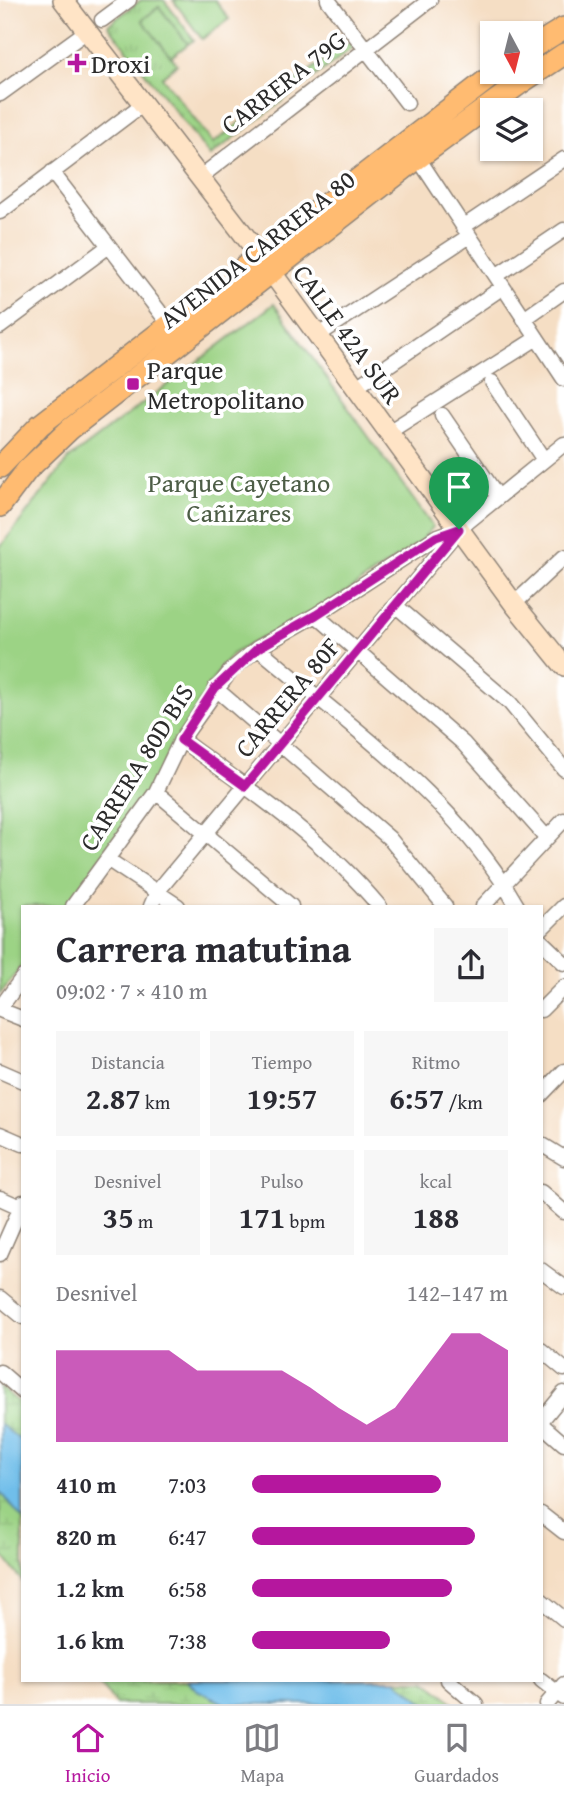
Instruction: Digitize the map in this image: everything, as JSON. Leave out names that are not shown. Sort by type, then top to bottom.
[{"type":"main road","points":[[543,40],[564,28]]},
{"type":"main road","name":"AVENIDA CARRERA 80","points":[[0,506],[50,445],[418,158],[564,54]]},
{"type":"main road","name":"AVENIDA CARRERA 80","points":[[0,467],[40,425],[481,84]]},
{"type":"street","name":"CALLE 42A SUR","points":[[63,0],[95,26],[143,104],[258,254],[514,604],[560,653]]},
{"type":"street","points":[[0,94],[129,0]]},
{"type":"street","points":[[328,0],[407,103]]},
{"type":"street","name":"CARRERA 79G","points":[[200,178],[430,0]]},
{"type":"street","points":[[0,212],[143,104]]},
{"type":"street","points":[[418,158],[564,379]]},
{"type":"street","points":[[317,337],[564,159]]},
{"type":"street","points":[[52,172],[169,324]]},
{"type":"street","points":[[355,388],[564,230]]},
{"type":"street","points":[[0,327],[109,246]]},
{"type":"street","points":[[524,319],[564,291]]},
{"type":"street","points":[[387,433],[537,338]]},
{"type":"street","points":[[492,382],[544,460]]},
{"type":"street","points":[[442,415],[498,497]]},
{"type":"street","name":"CARRERA 80F","points":[[154,900],[206,833],[459,529],[564,444]]},
{"type":"street","name":"CARRERA 80D BIS","points":[[75,905],[156,792],[181,740],[215,688],[258,648],[316,615],[436,537],[459,529]]},
{"type":"street","points":[[514,604],[564,557]]},
{"type":"street","points":[[395,605],[510,703],[564,769]]},
{"type":"street","points":[[316,615],[463,743],[547,838]]},
{"type":"street","points":[[258,648],[430,794],[505,884],[516,905]]},
{"type":"street","points":[[215,688],[389,838],[444,905]]},
{"type":"street","points":[[181,740],[245,786],[347,868],[378,905]]},
{"type":"street","points":[[156,792],[290,905]]},
{"type":"street","points":[[484,905],[564,820]]},
{"type":"street","points":[[107,859],[154,900],[174,905]]},
{"type":"street","points":[[543,927],[564,906]]},
{"type":"street","points":[[543,942],[564,963]]},
{"type":"street","points":[[21,980],[0,1009],[21,1018]]},
{"type":"street","points":[[543,1008],[564,987]]},
{"type":"street","points":[[0,1071],[21,1080]]},
{"type":"street","points":[[543,1093],[564,1071]]},
{"type":"street","points":[[0,1134],[21,1143]]},
{"type":"street","points":[[543,1144],[563,1156]]},
{"type":"street","points":[[543,1194],[564,1212]]},
{"type":"street","points":[[0,1198],[21,1205]]},
{"type":"street","points":[[0,1254],[21,1207]]},
{"type":"street","points":[[543,1271],[564,1287]]},
{"type":"street","points":[[0,1298],[21,1315]]},
{"type":"street","points":[[543,1352],[564,1369]]},
{"type":"street","points":[[0,1372],[21,1390]]},
{"type":"street","points":[[543,1420],[564,1393]]},
{"type":"street","points":[[543,1425],[564,1444]]},
{"type":"street","points":[[543,1516],[564,1532]]},
{"type":"street","points":[[543,1602],[564,1619]]},
{"type":"street","points":[[543,1681],[561,1691],[547,1704]]},
{"type":"street","points":[[450,1682],[476,1704]]},
{"type":"green space","points":[[141,0],[164,0],[194,40],[188,44],[159,7],[143,20],[177,64],[162,77],[213,143],[351,40],[355,46],[210,156],[108,25]]},
{"type":"green space","points":[[173,0],[215,0],[229,19],[202,39]]},
{"type":"green space","points":[[159,7],[188,44],[171,57],[142,20]]},
{"type":"green space","name":"Parque Cayetano Cañizares","points":[[274,304],[433,527],[420,542],[333,601],[232,654],[211,682],[139,808],[67,905],[21,905],[21,967],[0,994],[0,547],[69,459]]},
{"type":"green space","points":[[0,1387],[21,1404],[21,1579],[0,1552]]},
{"type":"green space","points":[[99,1682],[428,1682],[455,1704],[116,1704]]},
{"type":"water","points":[[0,1424],[21,1440],[21,1517],[0,1491]]},
{"type":"water","points":[[189,1682],[398,1682],[426,1704],[225,1704],[197,1690]]},
{"type":"place","name":"Droxi","points":[[77,63]]},
{"type":"place","name":"Parque Metropolitano","points":[[133,384]]},
{"type":"route","points":[[459,529],[245,786],[181,740],[215,688],[231,670],[258,648],[316,615],[436,537],[459,529]]}]
